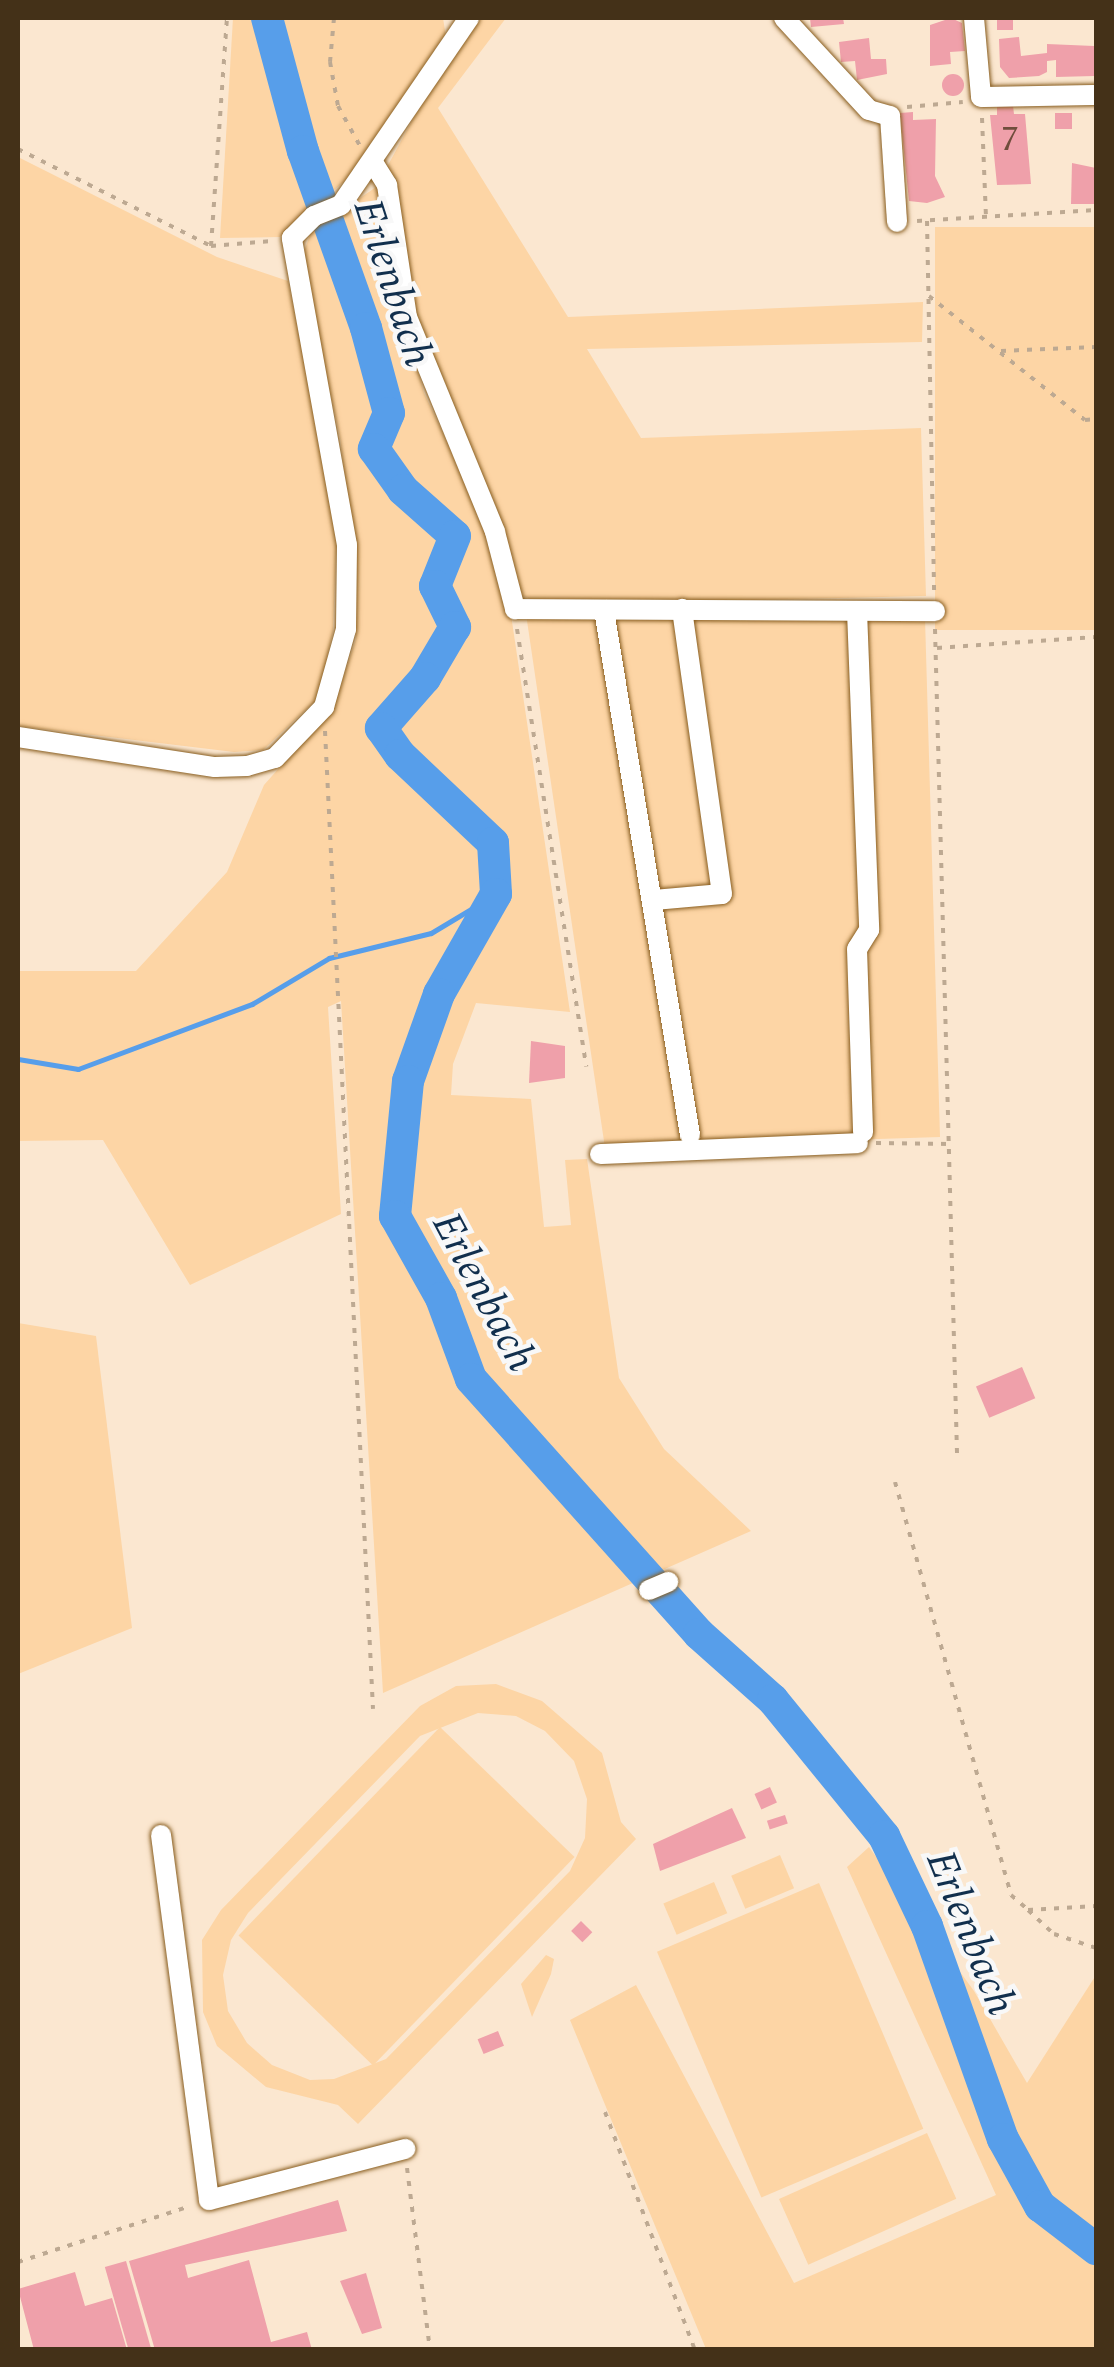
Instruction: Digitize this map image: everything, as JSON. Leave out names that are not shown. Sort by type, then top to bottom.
[{"type":"street","points":[[18,737],[247,766],[274,758],[298,740],[324,706],[346,629],[347,544],[292,238],[314,216],[342,205],[374,164],[469,18]]},
{"type":"street","points":[[784,18],[869,110],[890,116],[896,222]]},
{"type":"street","points":[[974,18],[981,97],[1096,95]]},
{"type":"street","points":[[374,164],[387,185],[406,317],[495,532],[515,609],[935,611]]},
{"type":"street","points":[[654,900],[722,894],[682,609]]},
{"type":"street","points":[[604,610],[646,890],[654,900],[690,1135]]},
{"type":"street","points":[[600,1154],[860,1138],[857,948],[869,930],[857,610]]},
{"type":"street","points":[[161,1835],[209,2200],[404,2149]]},
{"type":"path","points":[[211,246],[227,18]]},
{"type":"path","points":[[334,18],[330,62],[338,106],[374,164]]},
{"type":"path","points":[[890,116],[892,108],[981,97],[986,217]]},
{"type":"path","points":[[18,149],[211,246],[292,238]]},
{"type":"path","points":[[896,222],[1096,210]]},
{"type":"path","points":[[926,221],[957,1454]]},
{"type":"path","points":[[929,295],[1086,420],[1096,420]]},
{"type":"path","points":[[999,352],[1096,347]]},
{"type":"path","points":[[515,609],[586,1067]]},
{"type":"path","points":[[935,648],[1096,637]]},
{"type":"path","points":[[324,706],[332,959],[373,1709]]},
{"type":"path","points":[[860,1138],[951,1144]]},
{"type":"path","points":[[895,1482],[1012,1895],[1054,1934],[1096,1948]]},
{"type":"path","points":[[1028,1910],[1096,1906]]},
{"type":"path","points":[[605,2112],[695,2350]]},
{"type":"path","points":[[404,2149],[430,2350]]},
{"type":"path","points":[[18,2262],[209,2200]]},
{"type":"shaded area","points":[[233,18],[443,18],[446,37],[364,164],[280,237],[220,238]]},
{"type":"shaded area","points":[[479,18],[506,18],[438,108],[568,317],[923,302],[922,342],[587,349],[641,438],[921,428],[926,596],[545,605],[521,595],[420,330],[404,271],[396,179],[387,167],[445,60]]},
{"type":"shaded area","points":[[18,157],[217,257],[288,281],[337,520],[333,631],[318,698],[263,750],[234,752],[18,726]]},
{"type":"shaded area","points":[[379,185],[393,279],[424,393],[489,531],[510,608],[570,1012],[476,1003],[453,1064],[451,1095],[531,1099],[544,1227],[571,1225],[565,1160],[587,1159],[619,1378],[664,1449],[751,1531],[383,1693],[341,1001],[328,1007],[341,1214],[190,1285],[103,1140],[18,1141],[18,971],[136,971],[227,872],[264,785],[334,706],[356,639],[356,567],[340,437],[301,260],[311,232]]},
{"type":"shaded area","points":[[935,227],[1096,227],[1096,630],[935,630]]},
{"type":"shaded area","points":[[526,614],[925,618],[940,1137],[605,1148]]},
{"type":"shaded area","points":[[18,1323],[96,1336],[132,1628],[18,1674]]},
{"type":"shaded area","points":[[496,1684],[542,1701],[602,1753],[621,1822],[636,1839],[358,2124],[338,2105],[266,2087],[217,2046],[203,2012],[202,1940],[221,1910],[420,1706],[456,1686]],"holes":[[[478,1713],[516,1716],[545,1731],[574,1761],[587,1799],[585,1838],[570,1871],[386,2059],[334,2079],[310,2080],[272,2065],[247,2043],[228,2011],[223,1975],[231,1940],[248,1913],[420,1736]]]},
{"type":"shaded area","points":[[440,1727],[575,1857],[373,2066],[239,1936]]},
{"type":"shaded area","points":[[869,1847],[974,1991],[1027,2083],[1096,1975],[1096,2349],[706,2349],[570,2020],[636,1985],[794,2283],[996,2195],[847,1867]]},
{"type":"shaded area","points":[[780,1855],[794,1888],[745,1909],[731,1876]]},
{"type":"shaded area","points":[[714,1882],[727,1913],[677,1935],[663,1903]]},
{"type":"shaded area","points":[[819,1883],[923,2129],[761,2198],[657,1952]]},
{"type":"shaded area","points":[[546,1955],[554,1959],[551,1974],[532,2017],[521,1984]]},
{"type":"shaded area","points":[[927,2133],[956,2199],[808,2265],[779,2199]]},
{"type":"building","points":[[810,18],[843,18],[844,24],[811,27]]},
{"type":"building","points":[[951,18],[962,23],[965,51],[950,52],[951,64],[930,66],[930,25]]},
{"type":"building","points":[[997,18],[1013,18],[1013,30],[997,30]]},
{"type":"building","points":[[1019,37],[1021,56],[1047,53],[1047,44],[1094,46],[1095,76],[1056,77],[1056,60],[1047,61],[1047,72],[1039,76],[1009,78],[1000,67],[999,39]]},
{"type":"building","points":[[869,38],[871,59],[886,59],[887,74],[857,80],[855,61],[841,62],[839,42]]},
{"type":"building","points":[[949,74],[957,74],[964,85],[957,96],[949,96],[942,89],[942,81]]},
{"type":"building","points":[[1013,106],[1014,114],[1025,114],[1031,184],[997,185],[990,115],[997,115],[997,107]]},
{"type":"building","points":[[913,112],[913,120],[936,119],[935,176],[945,197],[927,203],[909,201],[900,113]]},
{"type":"building","points":[[1055,113],[1072,113],[1072,129],[1055,129]]},
{"type":"building","points":[[1072,163],[1096,168],[1096,204],[1071,204]]},
{"type":"building","points":[[531,1041],[565,1046],[565,1078],[529,1083]]},
{"type":"building","points":[[1022,1367],[1035,1398],[989,1418],[976,1387]]},
{"type":"building","points":[[770,1787],[777,1803],[761,1809],[754,1794]]},
{"type":"building","points":[[732,1808],[746,1838],[660,1871],[653,1844]]},
{"type":"building","points":[[785,1815],[788,1824],[770,1829],[767,1821]]},
{"type":"building","points":[[581,1921],[592,1932],[582,1942],[571,1931]]},
{"type":"building","points":[[498,2031],[504,2046],[484,2054],[478,2039]]},
{"type":"building","points":[[338,2200],[347,2231],[185,2265],[188,2278],[249,2260],[271,2342],[307,2332],[312,2350],[155,2350],[129,2261]]},
{"type":"building","points":[[126,2261],[152,2350],[129,2350],[105,2267]]},
{"type":"building","points":[[75,2272],[85,2306],[112,2298],[127,2350],[34,2350],[18,2289]]},
{"type":"building","points":[[366,2273],[382,2328],[362,2334],[340,2281]]},
{"type":"waterway","name":"Erlenbach","points":[[267,18],[303,151],[366,328],[389,413],[374,449],[403,490],[455,536],[435,586],[455,627],[425,678],[381,728],[400,755],[493,843],[496,894],[439,994],[408,1081],[395,1216],[441,1298],[471,1379],[699,1634],[773,1700],[884,1836],[927,1926],[1003,2139],[1040,2206],[1096,2249]]},
{"type":"waterway","points":[[18,1059],[78,1069],[252,1004],[329,958],[431,933],[496,894]]}]
